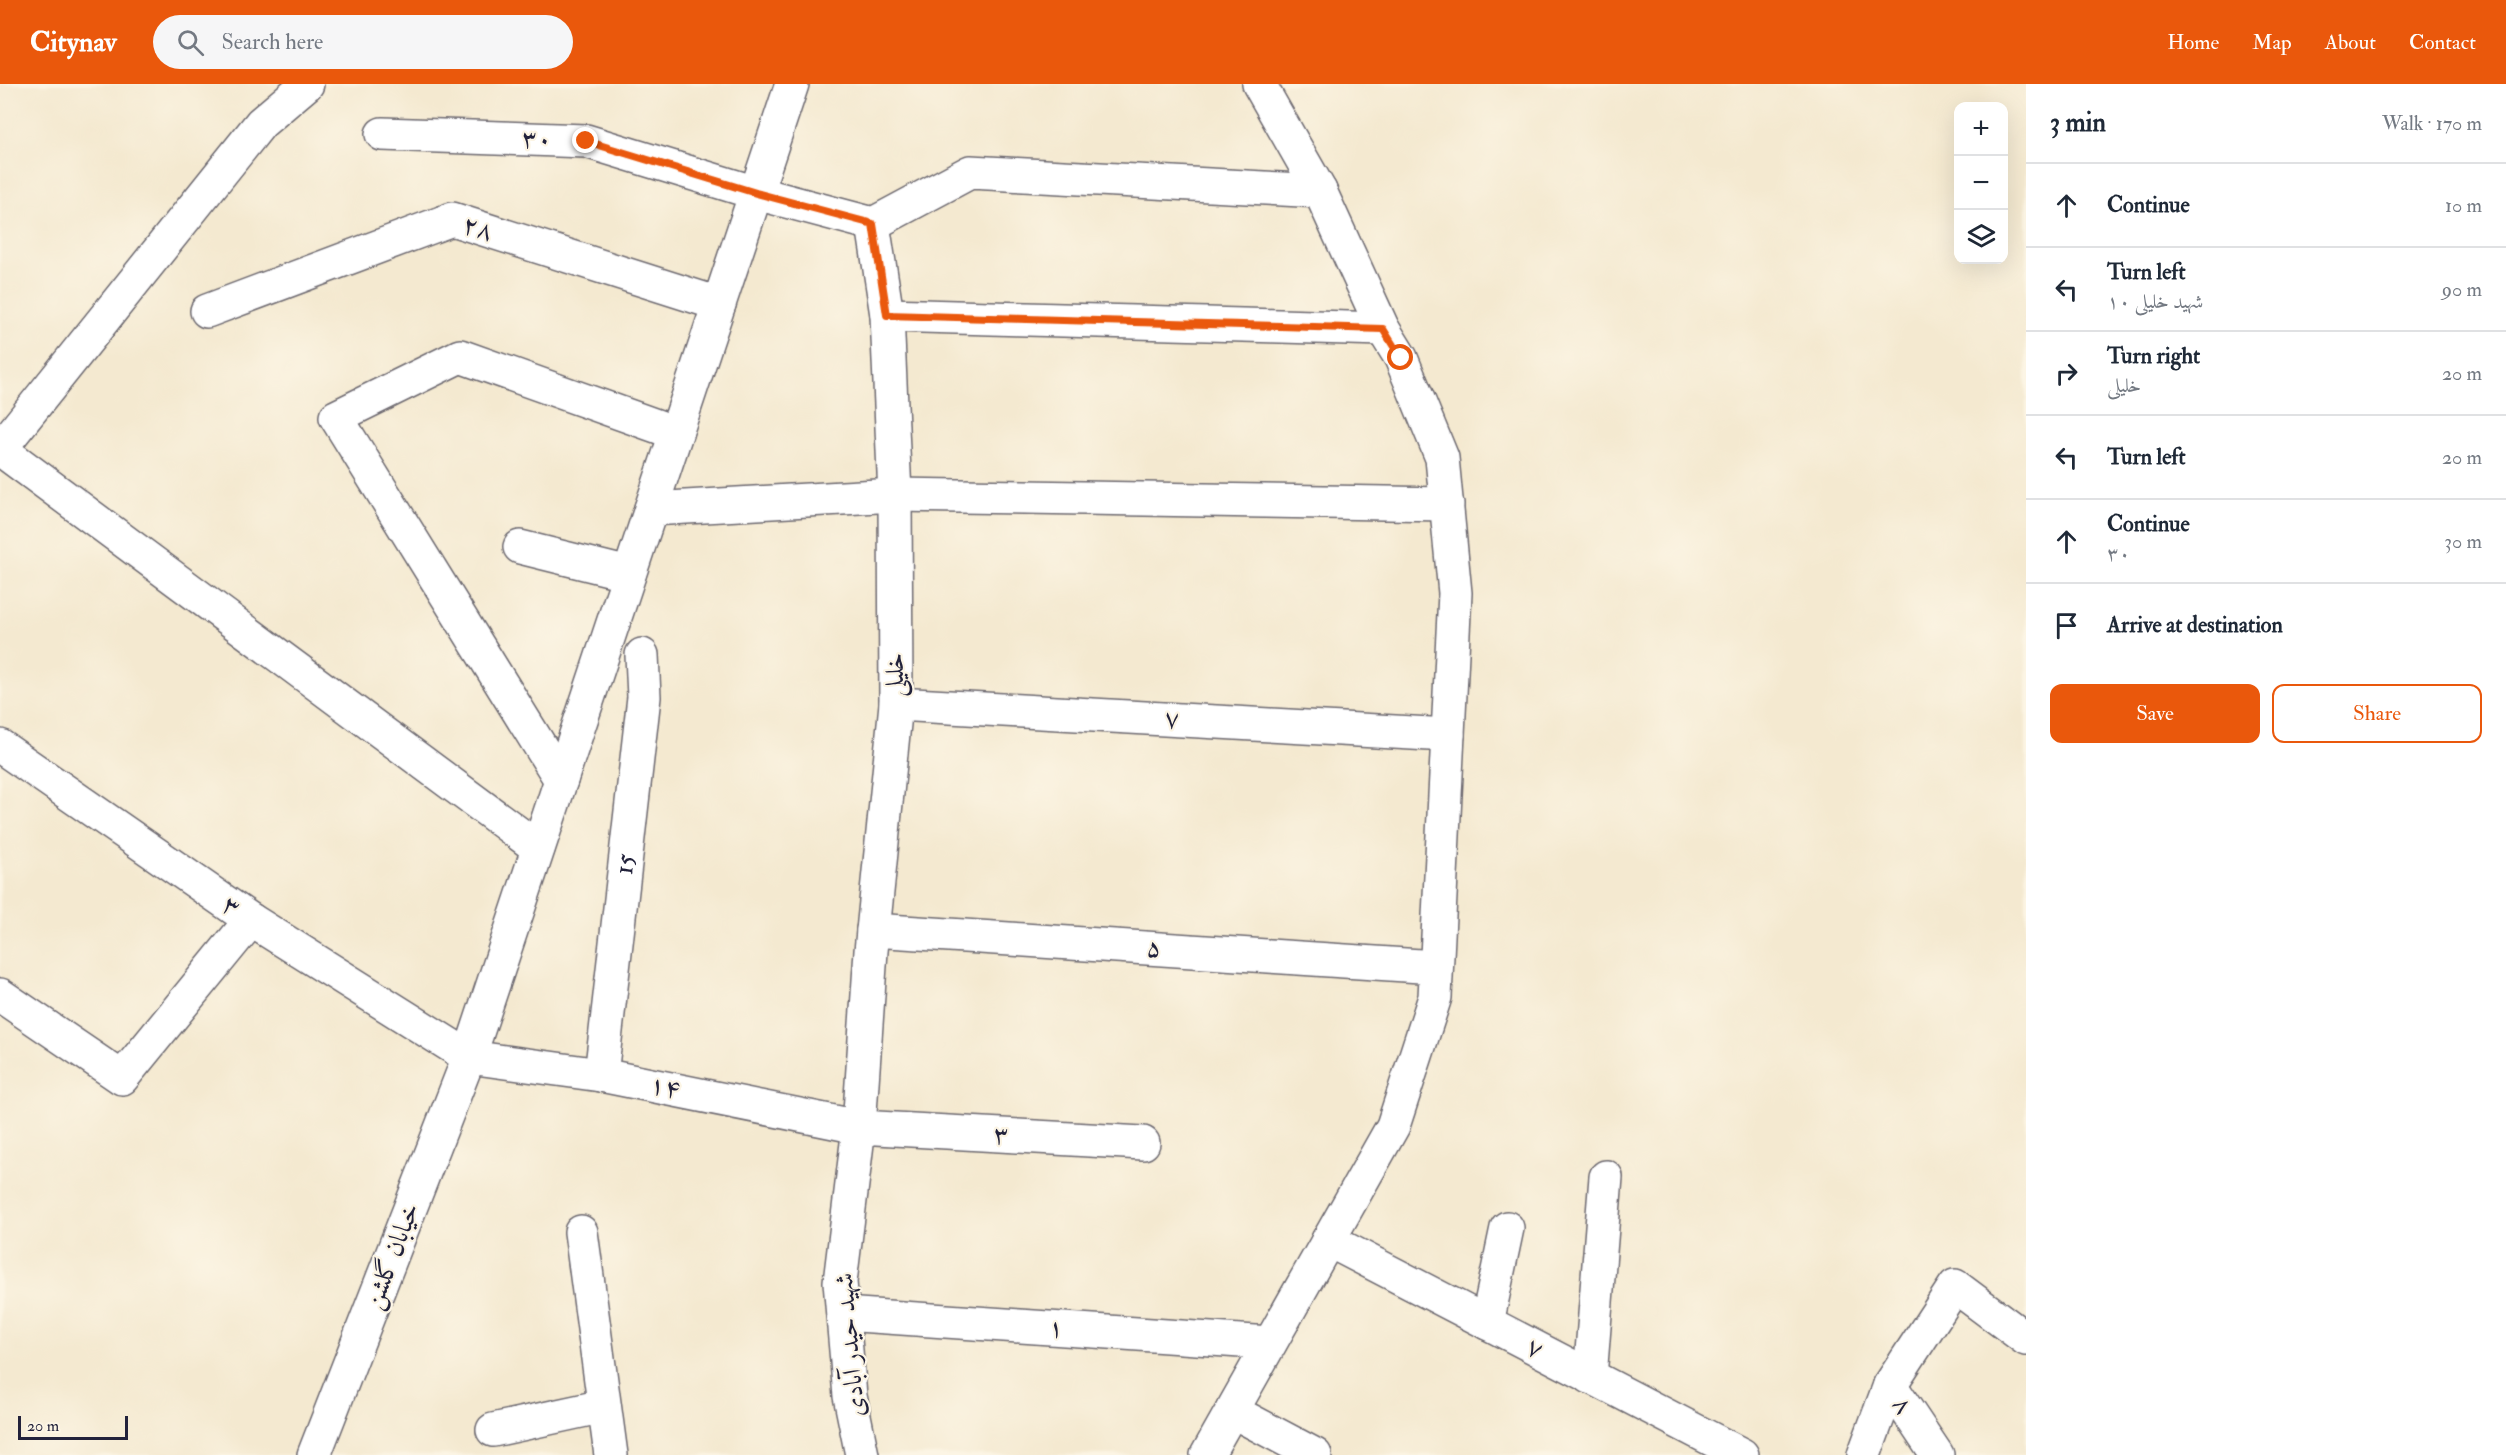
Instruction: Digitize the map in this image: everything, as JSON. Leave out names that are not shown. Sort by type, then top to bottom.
[{"type":"street","points":[[307,84],[261,123],[0,449],[538,848]]},
{"type":"street","name":"خیابان گلشن","points":[[314,1455],[469,1057],[792,84]]},
{"type":"street","points":[[1207,1455],[1393,1126],[1435,997],[1455,593],[1442,459],[1401,358],[1383,329],[1320,191],[1259,84]]},
{"type":"street","name":"۳۰","points":[[382,134],[586,141],[756,193],[873,224]]},
{"type":"street","points":[[873,224],[970,172],[1320,191]]},
{"type":"street","name":"۲۸","points":[[207,311],[452,219],[719,304]]},
{"type":"street","name":"خلیلی","points":[[859,1127],[873,930],[896,704],[895,495],[887,315],[873,224]]},
{"type":"street","points":[[887,315],[1383,329]]},
{"type":"street","points":[[561,780],[336,417],[460,356],[676,432]]},
{"type":"street","points":[[651,509],[895,495],[1447,504]]},
{"type":"street","points":[[520,547],[629,574]]},
{"type":"street","name":"15","points":[[601,1075],[644,697],[642,656]]},
{"type":"street","name":"۷","points":[[896,704],[1448,735]]},
{"type":"street","name":"۳","points":[[0,746],[251,920],[469,1057]]},
{"type":"street","points":[[0,995],[122,1078],[251,920]]},
{"type":"street","name":"۵","points":[[873,930],[1436,967]]},
{"type":"street","name":"۱۴","points":[[469,1057],[601,1075],[859,1127]]},
{"type":"street","name":"۳","points":[[859,1127],[1143,1143]]},
{"type":"street","name":"شهید حیدر آبادی","points":[[859,1127],[840,1282],[850,1396],[862,1455]]},
{"type":"street","points":[[1590,1377],[1606,1177]]},
{"type":"street","points":[[1487,1323],[1507,1228]]},
{"type":"street","points":[[581,1232],[611,1455]]},
{"type":"street","name":"۷","points":[[1328,1240],[1742,1455]]},
{"type":"street","points":[[1864,1455],[1890,1385],[1955,1286],[2026,1339]]},
{"type":"street","name":"۱","points":[[843,1314],[1270,1343]]},
{"type":"street","name":"۸","points":[[1890,1385],[1937,1455]]},
{"type":"street","points":[[493,1430],[604,1406]]},
{"type":"street","points":[[1232,1411],[1315,1455]]},
{"type":"route","points":[[586,141],[756,193],[873,224],[887,315],[1383,329],[1401,358]]}]
